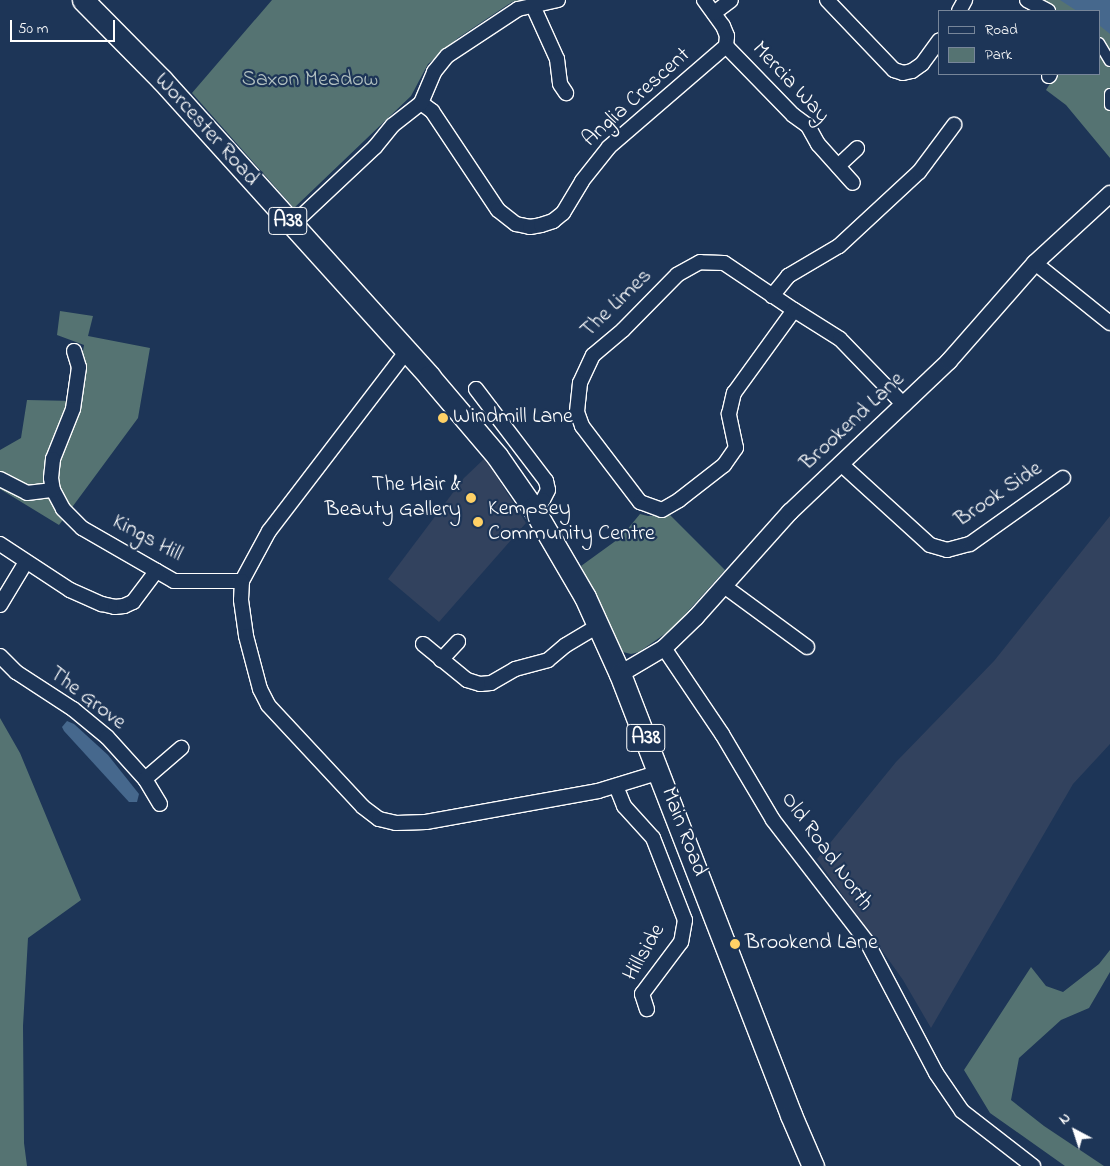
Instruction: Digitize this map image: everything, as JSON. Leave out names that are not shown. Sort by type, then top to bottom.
[{"type":"main road","name":"Worcester Road","points":[[83,0],[162,80],[406,352]]},
{"type":"main road","name":"Main Road","points":[[406,352],[497,456],[533,508],[599,625],[660,772],[788,1107],[814,1166]]},
{"type":"street","points":[[292,225],[375,147],[393,125],[421,103],[434,72],[447,56],[518,9],[558,0]]},
{"type":"street","name":"Mercia Way","points":[[704,0],[727,36],[726,46],[793,116],[808,126],[818,144],[853,183]]},
{"type":"street","points":[[714,13],[731,0]]},
{"type":"street","points":[[828,0],[894,70],[903,73],[912,71],[922,64],[938,42]]},
{"type":"street","points":[[1027,0],[1046,10]]},
{"type":"street","points":[[533,6],[557,59],[560,84],[566,93]]},
{"type":"street","points":[[1100,45],[1110,61]]},
{"type":"street","name":"Anglia Crescent","points":[[421,103],[432,112],[498,210],[516,224],[530,227],[541,225],[553,221],[563,213],[582,181],[609,147],[726,46]]},
{"type":"street","points":[[1110,94],[1110,105]]},
{"type":"street","points":[[772,296],[788,276],[839,246],[919,172],[954,125]]},
{"type":"street","points":[[838,166],[857,148]]},
{"type":"street","name":"Brookend Lane","points":[[620,674],[664,648],[724,586],[790,512],[904,406],[949,361],[1035,263],[1110,194]]},
{"type":"street","name":"The Limes","points":[[794,310],[734,392],[729,414],[736,448],[724,465],[679,500],[662,510],[640,502],[582,426],[577,412],[580,383],[593,355],[624,330],[677,275],[700,262],[724,262],[772,296],[840,339],[904,406]]},
{"type":"street","points":[[1035,263],[1110,324]]},
{"type":"street","name":"Kings Hill","points":[[74,351],[79,367],[74,409],[53,459],[51,478],[53,490],[63,509],[73,521],[174,581],[242,581]]},
{"type":"street","points":[[406,352],[269,531],[247,567],[242,581],[240,600],[246,636],[260,689],[268,705],[344,789],[379,819],[396,823],[426,822],[616,786],[660,772]]},
{"type":"street","points":[[476,389],[546,481],[548,490],[546,495],[533,508]]},
{"type":"street","name":"Brook Side","points":[[841,464],[930,545],[947,550],[970,544],[1063,478]]},
{"type":"street","points":[[0,479],[27,493],[53,490]]},
{"type":"street","points":[[0,544],[70,590],[102,604],[115,607],[133,602],[156,571]]},
{"type":"street","points":[[0,605],[26,562]]},
{"type":"street","points":[[724,586],[807,647]]},
{"type":"street","points":[[423,644],[467,680],[480,684],[491,683],[516,669],[548,660],[566,645],[599,625]]},
{"type":"street","points":[[441,660],[458,642]]},
{"type":"street","name":"Old Road North","points":[[664,648],[722,734],[773,820],[867,942],[936,1073],[962,1111],[1033,1166]]},
{"type":"street","name":"The Grove","points":[[0,656],[16,672],[94,726],[145,779],[160,804]]},
{"type":"street","points":[[145,779],[181,748]]},
{"type":"street","name":"Hillside","points":[[616,786],[624,806],[653,838],[685,920],[681,942],[642,994],[647,1010]]},
{"type":"shaded area","points":[[1060,0],[1110,0],[1110,34],[1100,26],[1100,10],[1075,10]]},
{"type":"shaded area","points":[[485,458],[526,523],[439,622],[388,579],[464,478]]},
{"type":"shaded area","points":[[1110,516],[1110,744],[1073,784],[931,1028],[903,980],[817,859],[896,762],[994,661]]},
{"type":"shaded area","points":[[67,721],[74,724],[108,755],[139,794],[137,802],[129,802],[64,731],[62,727]]},
{"type":"green space","name":"Saxon Meadow","points":[[272,0],[522,0],[512,2],[458,38],[428,64],[411,96],[294,208],[192,93]]},
{"type":"green space","points":[[1038,0],[1110,0],[1110,158],[1066,105],[1046,90],[1055,75],[1100,75],[1100,10],[1054,10]]},
{"type":"green space","points":[[60,311],[93,316],[88,336],[150,348],[138,418],[59,525],[0,489],[0,450],[21,438],[27,400],[75,401],[84,345],[57,335]]},
{"type":"green space","points":[[640,514],[648,516],[670,515],[725,570],[672,629],[639,652],[631,654],[623,652],[581,566],[621,537]]},
{"type":"green space","points":[[0,718],[20,753],[81,900],[28,938],[23,1026],[24,1143],[27,1166],[0,1166]]},
{"type":"green space","points":[[1110,950],[1110,972],[1089,1008],[1061,1020],[1019,1058],[1011,1100],[1044,1126],[1104,1166],[1065,1166],[990,1113],[964,1070],[1031,967],[1046,986],[1063,992],[1099,964]]},
{"type":"place","name":"Windmill Lane","points":[[443,418]]},
{"type":"place","name":"The Hair & Beauty Gallery","points":[[471,498]]},
{"type":"place","name":"Kempsey Community Centre","points":[[478,522]]},
{"type":"place","name":"Brookend Lane","points":[[735,944]]}]
